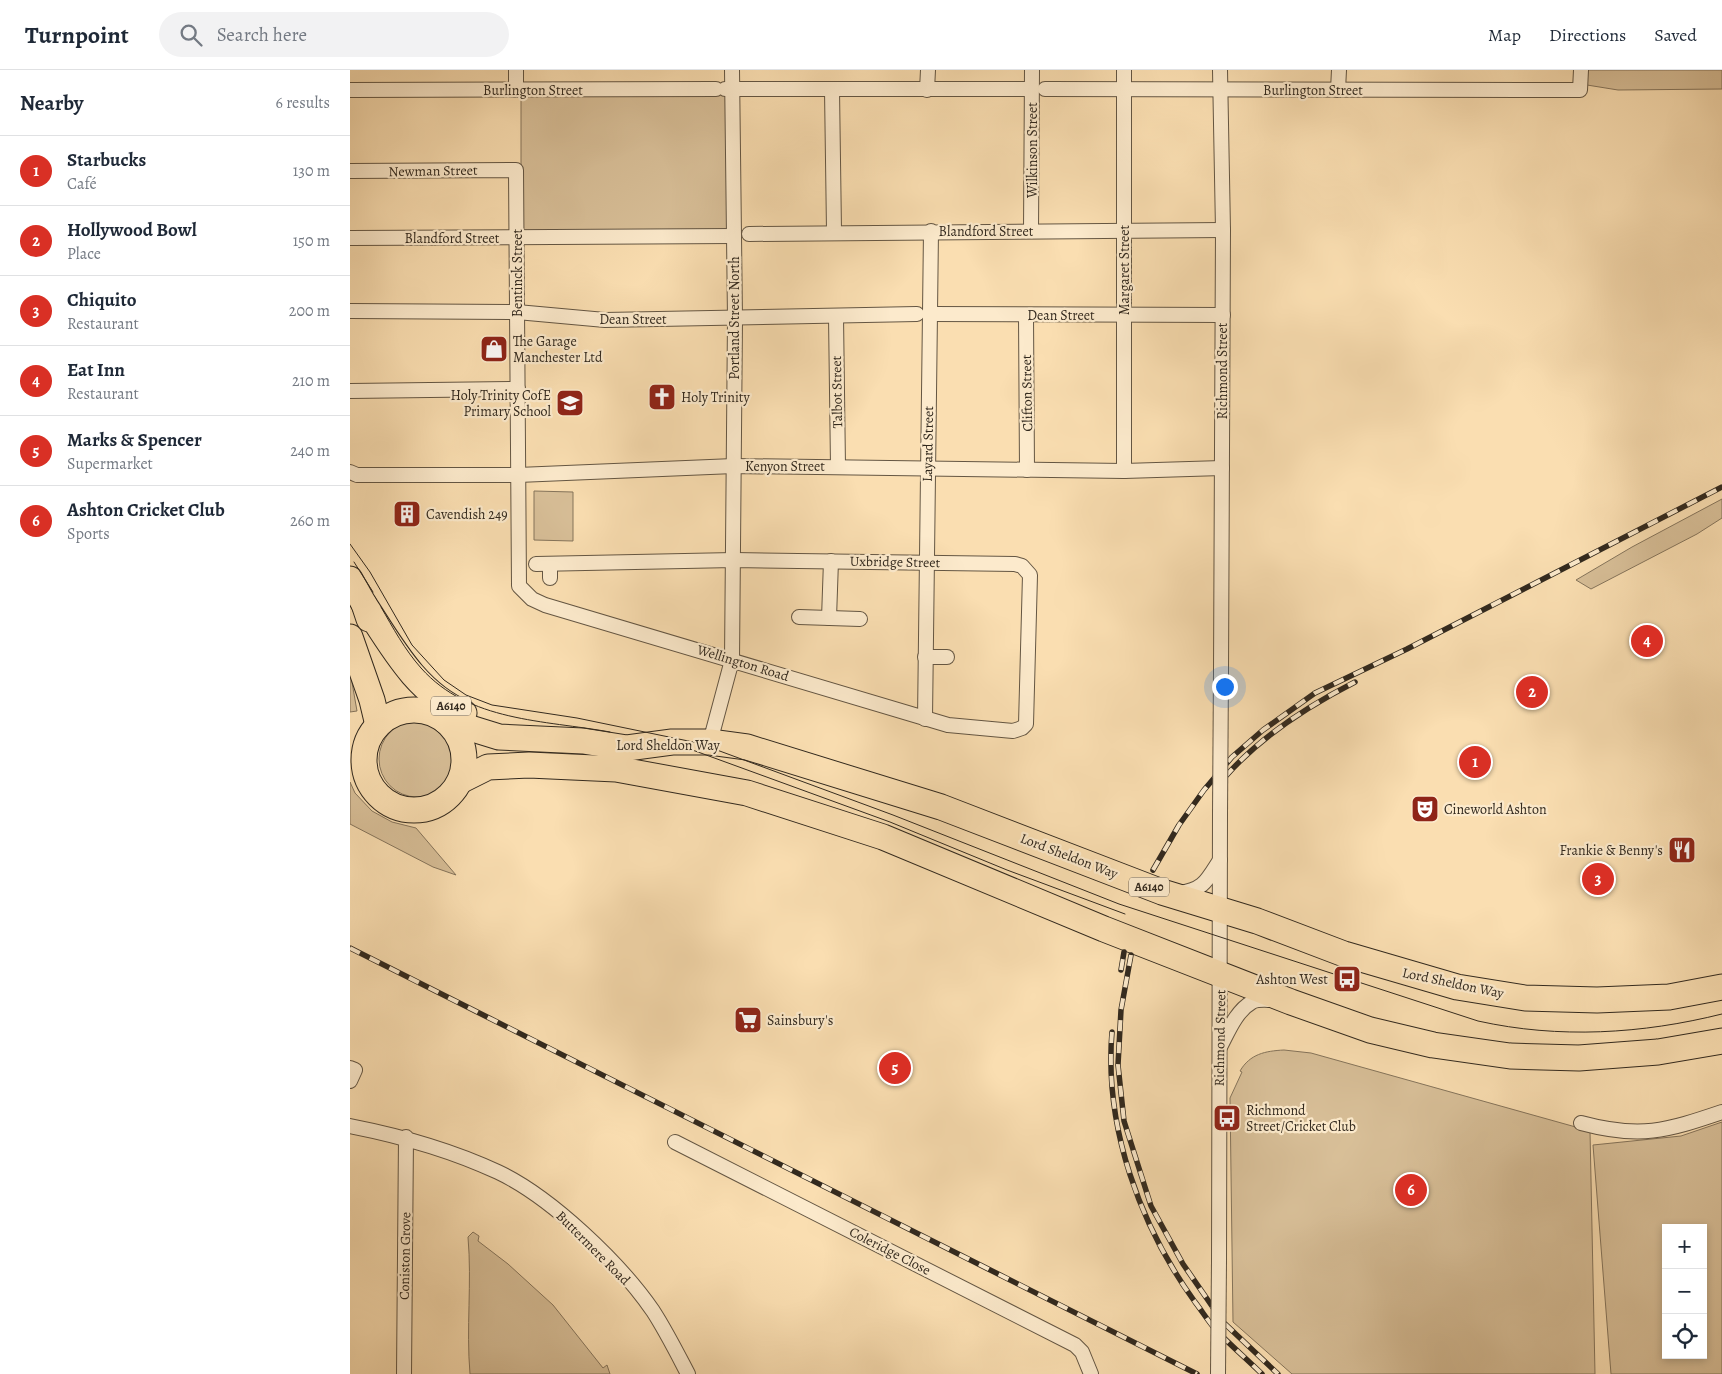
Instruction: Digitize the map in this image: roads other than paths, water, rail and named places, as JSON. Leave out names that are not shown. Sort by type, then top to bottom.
[{"type":"highway","name":"Lord Sheldon Way","points":[[350,579],[364,604],[375,637],[404,684],[439,717],[499,737],[583,741],[627,748],[672,742],[710,742],[747,747],[941,807],[1162,892],[1257,921],[1386,968],[1425,979],[1496,994],[1525,998],[1597,1000],[1669,997],[1722,987]]},
{"type":"highway","name":"A6140","points":[[364,604],[409,672],[444,702],[461,712],[495,726],[583,741]]},
{"type":"highway","points":[[350,637],[372,700],[378,725]]},
{"type":"highway","points":[[420,710],[439,717],[454,730],[463,749],[464,761],[460,782],[449,797],[427,809],[412,811],[388,804],[373,790],[364,767],[366,744],[378,725],[390,716],[405,711],[420,710]]},
{"type":"highway","name":"Lord Sheldon Way","points":[[460,782],[488,767],[529,765],[616,769],[747,793],[883,837],[1095,926],[1291,1002],[1370,1030],[1433,1045],[1510,1056],[1579,1058],[1658,1052],[1722,1042]]},
{"type":"street","points":[[516,70],[516,90]]},
{"type":"street","name":"Portland Street North","points":[[710,742],[732,660],[734,560],[734,236],[724,89],[732,70]]},
{"type":"street","points":[[928,70],[928,90]]},
{"type":"street","name":"Wilkinson Street","points":[[1032,70],[1038,89],[1032,231]]},
{"type":"street","name":"Margaret Street","points":[[1124,70],[1124,471]]},
{"type":"street","name":"Richmond Street","points":[[1218,1374],[1223,315],[1220,70]]},
{"type":"street","points":[[1338,90],[1339,70]]},
{"type":"street","name":"Burlington Street","points":[[350,90],[1124,88],[1219,90],[1580,90],[1581,70]]},
{"type":"street","points":[[832,90],[834,231]]},
{"type":"street","name":"Newman Street","points":[[350,171],[516,170]]},
{"type":"street","name":"Bentinck Street","points":[[516,170],[519,586]]},
{"type":"street","name":"Blandford Street","points":[[749,234],[834,231],[1223,230]]},
{"type":"street","name":"Layard Street","points":[[925,719],[928,468],[923,314],[930,231]]},
{"type":"street","name":"Blandford Street","points":[[350,238],[734,236]]},
{"type":"street","name":"Dean Street","points":[[350,311],[517,312],[605,320],[923,314],[1026,316],[1223,315]]},
{"type":"street","name":"Talbot Street","points":[[836,316],[838,467]]},
{"type":"street","name":"Clifton Street","points":[[1026,316],[1028,470]]},
{"type":"street","points":[[350,392],[518,389]]},
{"type":"street","name":"Kenyon Street","points":[[350,472],[357,475],[518,475],[734,466],[1124,471],[1222,468]]},
{"type":"street","name":"Uxbridge Street","points":[[550,578],[543,564],[734,560],[1015,564],[1027,569],[1030,575],[1026,724],[1022,728],[1013,731],[972,728]]},
{"type":"street","points":[[829,618],[831,562]]},
{"type":"street","name":"Wellington Road","points":[[519,586],[532,599],[545,605],[925,719],[972,728]]},
{"type":"street","points":[[799,617],[860,619]]},
{"type":"street","points":[[926,657],[947,657]]},
{"type":"street","points":[[1162,892],[1194,891],[1205,883],[1220,860]]},
{"type":"street","points":[[1219,1048],[1237,1016],[1253,1001],[1291,1002]]},
{"type":"street","points":[[350,1068],[355,1070],[350,1081]]},
{"type":"street","points":[[1581,1123],[1647,1133],[1676,1128],[1722,1112]]},
{"type":"street","name":"Buttermere Road","points":[[350,1126],[406,1137],[500,1173],[556,1211],[620,1271],[652,1310],[688,1374]]},
{"type":"street","name":"Coniston Grove","points":[[404,1374],[406,1137]]},
{"type":"street","name":"Coleridge Close","points":[[675,1142],[1075,1345],[1082,1352],[1091,1374]]},
{"type":"tram line","points":[[350,544],[370,572],[412,645],[444,680],[466,695],[492,705],[577,718],[698,743],[893,815],[1119,904],[1478,1021],[1508,1027],[1539,1030],[1600,1032],[1662,1026],[1722,1014]]},
{"type":"tram line","points":[[354,562],[373,592]]},
{"type":"tram line","points":[[381,607],[404,646],[421,668],[440,686],[462,699],[484,709],[509,716],[610,732]]},
{"type":"tram line","points":[[676,744],[890,822],[1007,870],[1125,914]]},
{"type":"railway","points":[[1153,870],[1179,825],[1204,790],[1232,757],[1263,730],[1315,693],[1407,649],[1722,487]]},
{"type":"railway","points":[[1225,777],[1269,736],[1302,712],[1355,682]]},
{"type":"railway","points":[[350,948],[1197,1374]]},
{"type":"railway","points":[[1121,970],[1124,952]]},
{"type":"railway","points":[[1131,955],[1121,1010],[1118,1065],[1124,1121],[1151,1206],[1183,1264],[1223,1322],[1278,1374]]},
{"type":"railway","points":[[1112,1032],[1111,1068],[1114,1104],[1120,1139],[1142,1208],[1175,1272],[1207,1319],[1262,1374]]},
{"type":"place","name":"The Garage Manchester Ltd","points":[[494,349]]},
{"type":"place","name":"Holy Trinity","points":[[662,397]]},
{"type":"place","name":"Holy Trinity CofE Primary School","points":[[570,403]]},
{"type":"place","name":"Cavendish 249","points":[[407,514]]},
{"type":"place","name":"Eat Inn","points":[[1647,641]]},
{"type":"place","name":"Hollywood Bowl","points":[[1532,692]]},
{"type":"place","name":"Starbucks","points":[[1475,762]]},
{"type":"place","name":"Cineworld Ashton","points":[[1425,809]]},
{"type":"place","name":"Frankie & Benny's","points":[[1682,850]]},
{"type":"place","name":"Chiquito","points":[[1598,879]]},
{"type":"place","name":"Ashton West","points":[[1347,979]]},
{"type":"place","name":"Sainsbury's","points":[[748,1020]]},
{"type":"place","name":"Marks & Spencer","points":[[895,1068]]},
{"type":"place","name":"Richmond Street/Cricket Club","points":[[1227,1118]]},
{"type":"place","name":"Ashton Cricket Club","points":[[1411,1190]]}]
